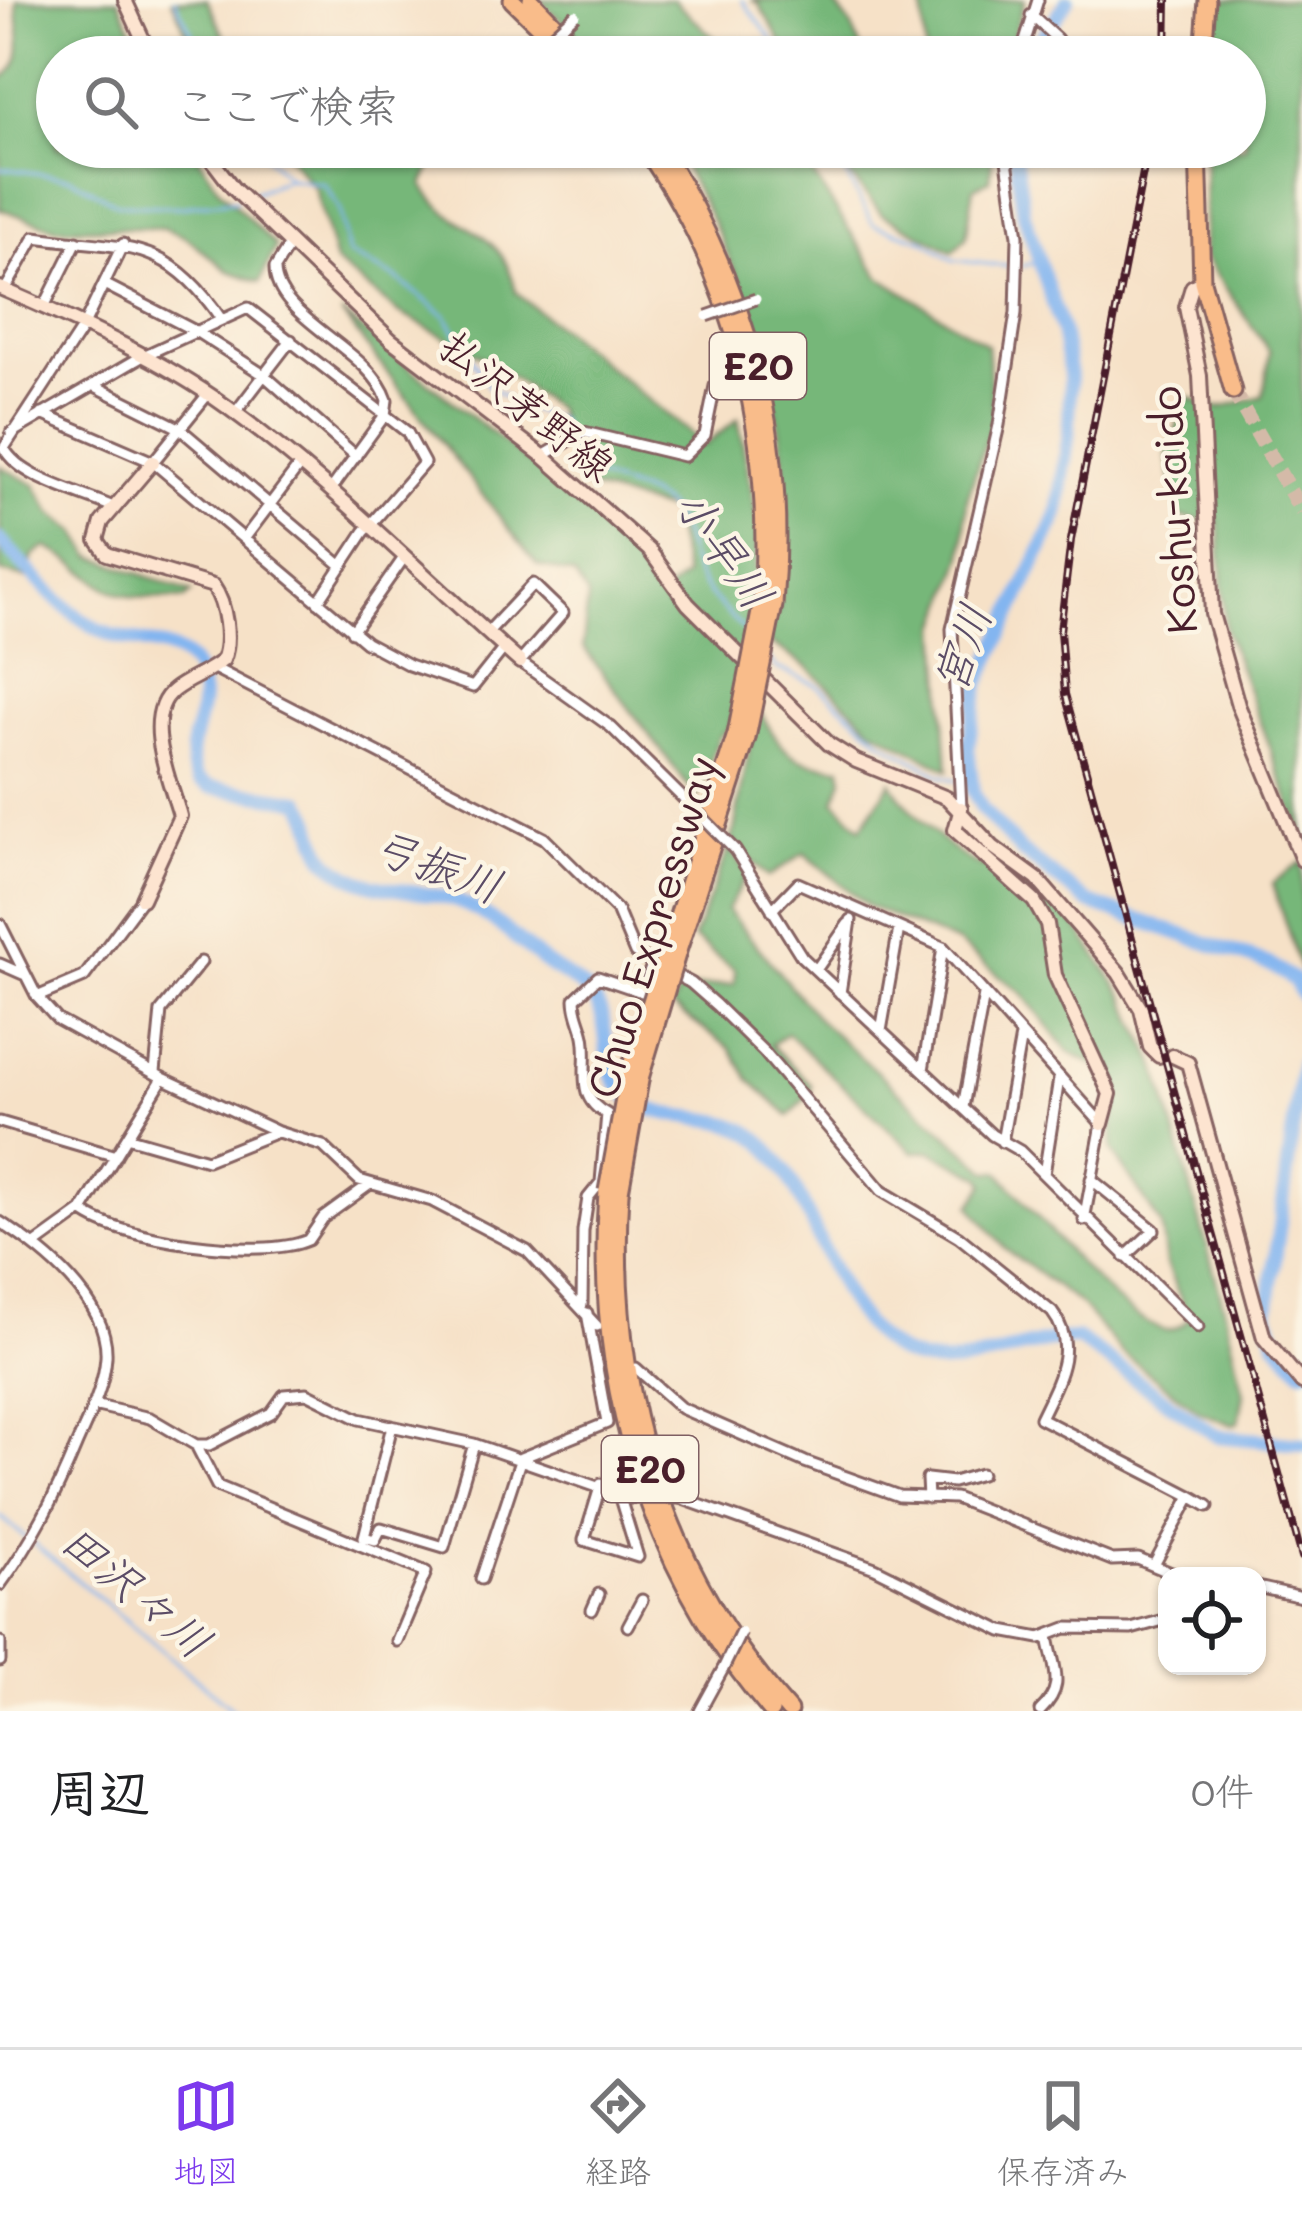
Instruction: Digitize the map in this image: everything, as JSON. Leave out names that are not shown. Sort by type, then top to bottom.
[{"type":"highway","points":[[512,0],[549,36]]},
{"type":"highway","points":[[531,0],[566,36]]},
{"type":"highway","points":[[1204,36],[1207,0]]},
{"type":"highway","name":"Chuo Expressway","points":[[656,168],[710,265],[748,382],[764,502],[768,603]]},
{"type":"highway","name":"Chuo Expressway","points":[[672,168],[724,261],[762,381],[778,501],[768,603],[742,736],[673,949],[613,1192],[607,1332],[626,1441],[677,1570],[724,1650],[771,1711]]},
{"type":"highway","name":"Koshu-kaido","points":[[1199,168],[1202,281]]},
{"type":"highway","points":[[1202,281],[1212,334],[1233,391]]},
{"type":"highway","name":"Chuo Expressway","points":[[613,1192],[620,1333],[645,1456],[708,1600],[789,1711]]},
{"type":"street","points":[[125,0],[141,36]]},
{"type":"street","points":[[1028,36],[1038,0]]},
{"type":"street","points":[[552,36],[577,13]]},
{"type":"street","points":[[1034,19],[1054,36]]},
{"type":"street","name":"払沢茅野線","points":[[217,168],[232,188],[391,340],[543,456],[649,550],[688,604],[829,744],[961,808],[993,847],[1037,879],[1097,944],[1131,990],[1150,1047],[1188,1064],[1264,1338],[1302,1383]]},
{"type":"street","points":[[1007,168],[1019,266],[999,425],[952,629],[961,808],[955,830],[1034,902],[1047,923],[1055,975],[1110,1094],[1084,1220]]},
{"type":"street","points":[[221,319],[197,283],[123,244],[35,237],[3,289],[143,356],[235,413],[372,526],[520,662],[610,727],[735,850],[816,970],[963,1108],[1002,1142],[1020,1151],[1084,1220],[1198,1327]]},
{"type":"street","points":[[44,307],[77,241]]},
{"type":"street","points":[[113,507],[10,459],[4,448],[83,327],[123,244]]},
{"type":"street","points":[[290,244],[275,268],[278,289],[376,377],[387,400],[385,415],[330,491]]},
{"type":"street","name":"Koshu-kaido","points":[[1202,281],[1192,287],[1186,307],[1200,376],[1212,614],[1238,705],[1302,860]]},
{"type":"street","points":[[106,286],[197,332],[264,375],[356,456]]},
{"type":"street","points":[[707,316],[759,298]]},
{"type":"street","points":[[11,433],[143,356],[248,308],[411,436],[424,463],[318,602]]},
{"type":"street","points":[[235,413],[291,340]]},
{"type":"street","points":[[93,385],[179,428],[342,566]]},
{"type":"street","points":[[543,456],[584,432],[684,456],[705,435],[715,386]]},
{"type":"street","points":[[37,997],[84,977],[142,899],[180,816],[163,774],[162,708],[173,691],[214,668],[226,654],[218,592],[206,583],[107,554],[97,540],[113,507],[208,394]]},
{"type":"street","points":[[42,414],[152,462],[352,632],[409,665],[472,687],[504,648]]},
{"type":"street","points":[[244,539],[299,466]]},
{"type":"street","points":[[352,632],[403,559]]},
{"type":"street","points":[[488,633],[532,584],[563,613],[520,662]]},
{"type":"street","points":[[214,668],[544,838],[617,910],[628,946],[652,965],[691,983],[764,1052],[882,1191],[959,1237],[1052,1312],[1061,1324],[1066,1359],[1040,1418],[1208,1505]]},
{"type":"street","points":[[772,910],[798,883],[853,914],[943,947],[1102,1124]]},
{"type":"street","points":[[816,970],[853,914]]},
{"type":"street","points":[[840,993],[853,914]]},
{"type":"street","points":[[0,924],[37,997],[58,1020],[159,1075],[278,1132],[322,1147],[370,1184],[432,1201],[527,1250],[597,1326]]},
{"type":"street","points":[[881,1031],[899,928]]},
{"type":"street","points":[[923,1070],[943,947]]},
{"type":"street","points":[[35,1245],[82,1211],[130,1138],[159,1075],[161,1011],[201,962]]},
{"type":"street","points":[[0,964],[26,975]]},
{"type":"street","points":[[481,1579],[520,1459],[607,1423],[584,1309],[585,1214],[588,1198],[601,1181],[607,1114],[593,1107],[587,1095],[575,999],[591,979],[607,979],[642,992],[652,965]]},
{"type":"street","points":[[963,1108],[984,994]]},
{"type":"street","points":[[1002,1142],[1021,1036]]},
{"type":"street","points":[[1044,1175],[1059,1079]]},
{"type":"street","points":[[0,1122],[116,1156]]},
{"type":"street","points":[[130,1138],[207,1160],[278,1132]]},
{"type":"street","points":[[1091,1179],[1154,1230],[1125,1257]]},
{"type":"street","points":[[82,1211],[130,1235],[229,1249],[283,1246],[308,1240],[323,1218],[370,1184]]},
{"type":"street","points":[[0,1222],[35,1245],[82,1296],[105,1342],[93,1405],[32,1542],[0,1585]]},
{"type":"street","points":[[636,1368],[672,1402],[713,1424],[882,1491],[955,1498],[1112,1560],[1158,1567]]},
{"type":"street","points":[[196,1445],[222,1441],[271,1413],[284,1395],[300,1392],[343,1413],[474,1444],[601,1484],[625,1498],[680,1498],[875,1568],[987,1626],[1048,1636],[1066,1628],[1131,1629],[1158,1622]]},
{"type":"street","points":[[93,1405],[151,1418],[196,1445],[218,1486],[426,1572],[397,1641]]},
{"type":"street","points":[[392,1426],[364,1537],[375,1540],[381,1528],[444,1547],[474,1444]]},
{"type":"street","points":[[928,1498],[927,1479],[953,1482],[981,1474]]},
{"type":"street","points":[[601,1484],[584,1540],[638,1557],[625,1498]]},
{"type":"street","points":[[1154,1565],[1190,1496]]},
{"type":"street","points":[[1266,1589],[1302,1597]]},
{"type":"street","points":[[592,1610],[599,1594]]},
{"type":"street","points":[[628,1626],[642,1600]]},
{"type":"street","points":[[700,1711],[741,1632]]},
{"type":"street","points":[[1040,1711],[1053,1697],[1060,1677],[1048,1636]]},
{"type":"street","points":[[0,1642],[0,1661]]},
{"type":"green space","points":[[17,0],[118,0],[135,36],[36,36],[36,168],[206,168],[219,189],[276,246],[260,282],[228,271],[186,237],[164,228],[56,228],[0,209],[0,80],[16,64],[20,44]]},
{"type":"green space","points":[[172,0],[207,0],[224,36],[188,36]]},
{"type":"green space","points":[[539,0],[673,0],[712,36],[578,36]]},
{"type":"green space","points":[[751,0],[832,0],[856,36],[778,36],[758,3]]},
{"type":"green space","points":[[922,0],[1025,0],[1014,36],[925,36]]},
{"type":"green space","points":[[1214,0],[1302,0],[1302,835],[1225,629],[1219,521],[1180,517],[1167,456],[1187,397],[1219,408],[1263,396],[1270,352],[1204,257],[1205,168],[1266,168],[1266,36],[1210,36]]},
{"type":"green space","points":[[298,168],[431,168],[423,185],[448,213],[489,241],[510,271],[516,293],[705,445],[738,419],[758,525],[754,605],[778,612],[786,491],[767,370],[727,254],[683,168],[809,168],[880,277],[987,345],[993,418],[967,499],[963,556],[939,627],[948,770],[873,729],[807,667],[750,630],[731,726],[719,737],[697,798],[583,647],[588,596],[574,575],[537,565],[341,313],[629,542],[662,596],[685,576],[671,511],[585,487],[556,409],[488,360],[398,312],[335,262],[315,189]]},
{"type":"green space","points":[[844,168],[991,168],[990,180],[974,187],[966,238],[953,252],[882,214]]},
{"type":"green space","points":[[0,466],[35,485],[52,513],[77,532],[92,556],[192,593],[185,599],[121,594],[47,547],[33,555],[27,578],[0,572]]},
{"type":"green space","points":[[757,707],[788,752],[809,762],[841,767],[843,779],[835,801],[861,828],[891,782],[918,817],[971,862],[982,866],[1010,863],[1069,915],[1124,996],[1157,1068],[1224,1307],[1244,1394],[1239,1422],[1233,1425],[1200,1412],[1121,1352],[1080,1304],[1004,1248],[971,1206],[985,1184],[982,1177],[930,1151],[913,1152],[787,1033],[771,1045],[811,1084],[811,1092],[789,1116],[750,1080],[730,1048],[672,1007],[679,989],[734,984],[735,970],[693,938],[729,848],[748,873],[727,910],[818,1019],[989,1172],[998,1171],[1122,1305],[1164,1330],[1189,1319],[1166,1264],[1161,1225],[1112,1150],[1116,1091],[1108,1072],[1069,1052],[1023,994],[958,943],[869,907],[804,853],[768,877],[732,841]]},
{"type":"green space","points":[[1302,862],[1302,974],[1272,883]]},
{"type":"waterway","name":"小早川","points":[[175,0],[193,36]]},
{"type":"waterway","points":[[742,0],[769,36]]},
{"type":"waterway","name":"宮川","points":[[1043,36],[1068,0]]},
{"type":"waterway","points":[[0,168],[71,178],[117,204],[177,207],[237,200]]},
{"type":"waterway","name":"小早川","points":[[278,168],[289,179],[324,184],[339,208],[348,254],[396,278],[446,316],[489,387],[519,406],[559,420],[566,438]]},
{"type":"waterway","points":[[841,168],[873,224],[924,241],[953,260],[1013,267]]},
{"type":"waterway","name":"宮川","points":[[1017,168],[1024,214],[1062,331],[1070,375],[1069,431],[1058,514],[980,682],[968,746],[973,791],[983,810],[1021,851],[1089,903],[1269,964],[1294,980],[1302,995]]},
{"type":"waterway","points":[[253,193],[287,179]]},
{"type":"waterway","points":[[1022,266],[1039,262]]},
{"type":"waterway","name":"小早川","points":[[568,447],[583,469],[650,496],[670,511],[699,579],[750,636]]},
{"type":"waterway","name":"弓振川","points":[[0,540],[49,591],[91,625],[116,637],[176,651],[192,664],[202,695],[191,753],[198,780],[210,787],[301,801],[322,851],[346,874],[373,885],[446,898],[487,916],[589,993],[603,1020],[609,1064],[624,1092],[654,1110],[733,1125],[761,1141],[797,1191],[856,1312],[900,1353],[945,1363],[1078,1339],[1217,1436],[1302,1444]]},
{"type":"waterway","name":"小早川","points":[[768,658],[777,668],[817,685],[883,742],[941,776],[971,784]]},
{"type":"waterway","name":"宮川","points":[[1302,1063],[1268,1312],[1275,1341],[1302,1370]]},
{"type":"waterway","name":"田沢々川","points":[[0,1516],[26,1538]]},
{"type":"waterway","name":"田沢々川","points":[[34,1544],[235,1711]]},
{"type":"tunnel","points":[[1233,391],[1302,512]]},
{"type":"railway","points":[[1166,36],[1167,0]]},
{"type":"railway","points":[[1144,168],[1071,540],[1060,631],[1065,694],[1302,1557]]}]
